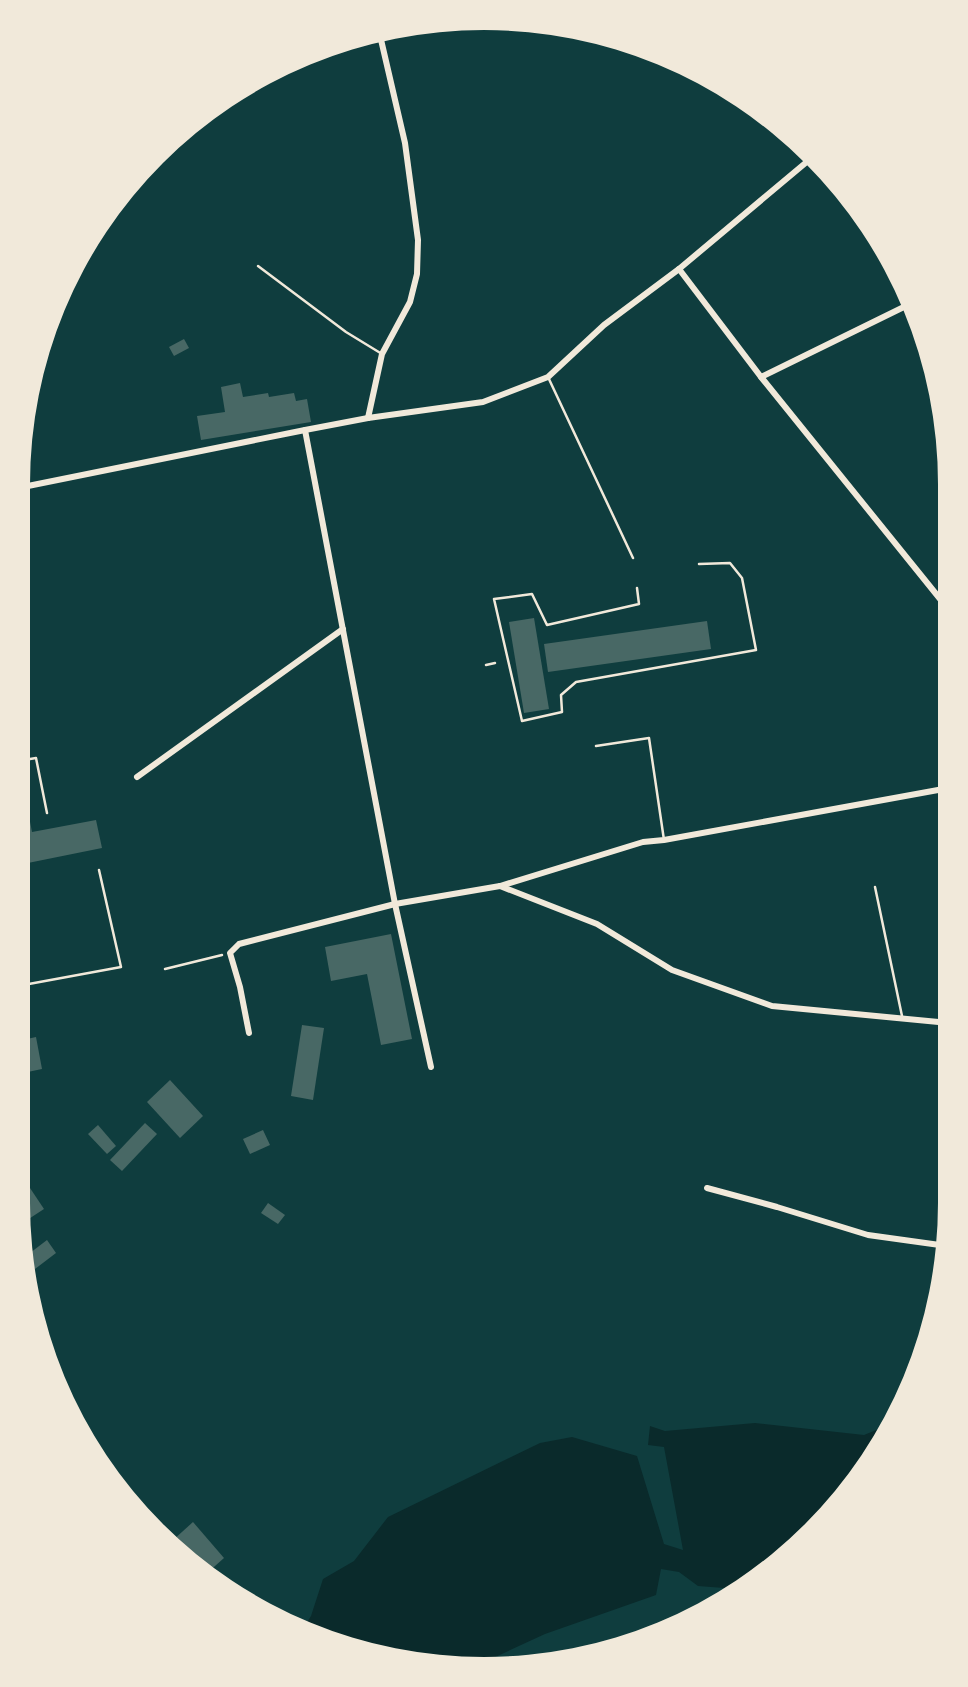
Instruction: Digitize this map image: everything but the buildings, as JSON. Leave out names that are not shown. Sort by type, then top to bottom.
[{"type":"street","points":[[368,418],[382,354],[410,302],[417,274],[418,240],[405,143],[381,41]]},
{"type":"street","points":[[30,486],[368,418],[483,402],[548,377],[604,325],[679,269],[805,163]]},
{"type":"street","points":[[679,269],[761,377],[938,595]]},
{"type":"street","points":[[761,377],[903,308]]},
{"type":"street","points":[[305,430],[395,904],[431,1067]]},
{"type":"street","points":[[137,777],[343,629]]},
{"type":"street","points":[[249,1033],[230,953],[239,944],[395,904],[500,886],[643,842],[938,790]]},
{"type":"street","points":[[500,886],[597,924],[672,970],[772,1006],[938,1022]]},
{"type":"street","points":[[707,1188],[868,1235],[936,1245]]},
{"type":"lane","points":[[258,266],[346,332],[382,354]]},
{"type":"lane","points":[[548,377],[633,558]]},
{"type":"lane","points":[[637,588],[639,604],[547,625],[532,594],[494,599],[522,721],[562,712],[561,695],[576,682],[756,650],[742,578],[730,563],[699,564]]},
{"type":"lane","points":[[596,746],[649,738],[664,840]]},
{"type":"lane","points":[[30,759],[36,758],[47,813]]},
{"type":"lane","points":[[30,983],[121,967],[99,870]]},
{"type":"lane","points":[[876,887],[902,1020]]},
{"type":"path","points":[[486,665],[495,663]]},
{"type":"path","points":[[164,970],[230,953]]},
{"type":"water","points":[[755,1423],[864,1435],[877,1430],[826,1503],[784,1545],[724,1588],[698,1586],[679,1572],[661,1569],[656,1595],[545,1634],[496,1657],[454,1656],[395,1649],[307,1622],[323,1579],[354,1561],[388,1517],[540,1443],[572,1437],[637,1456],[664,1544],[683,1550],[664,1447],[648,1445],[650,1426],[665,1431]]}]
